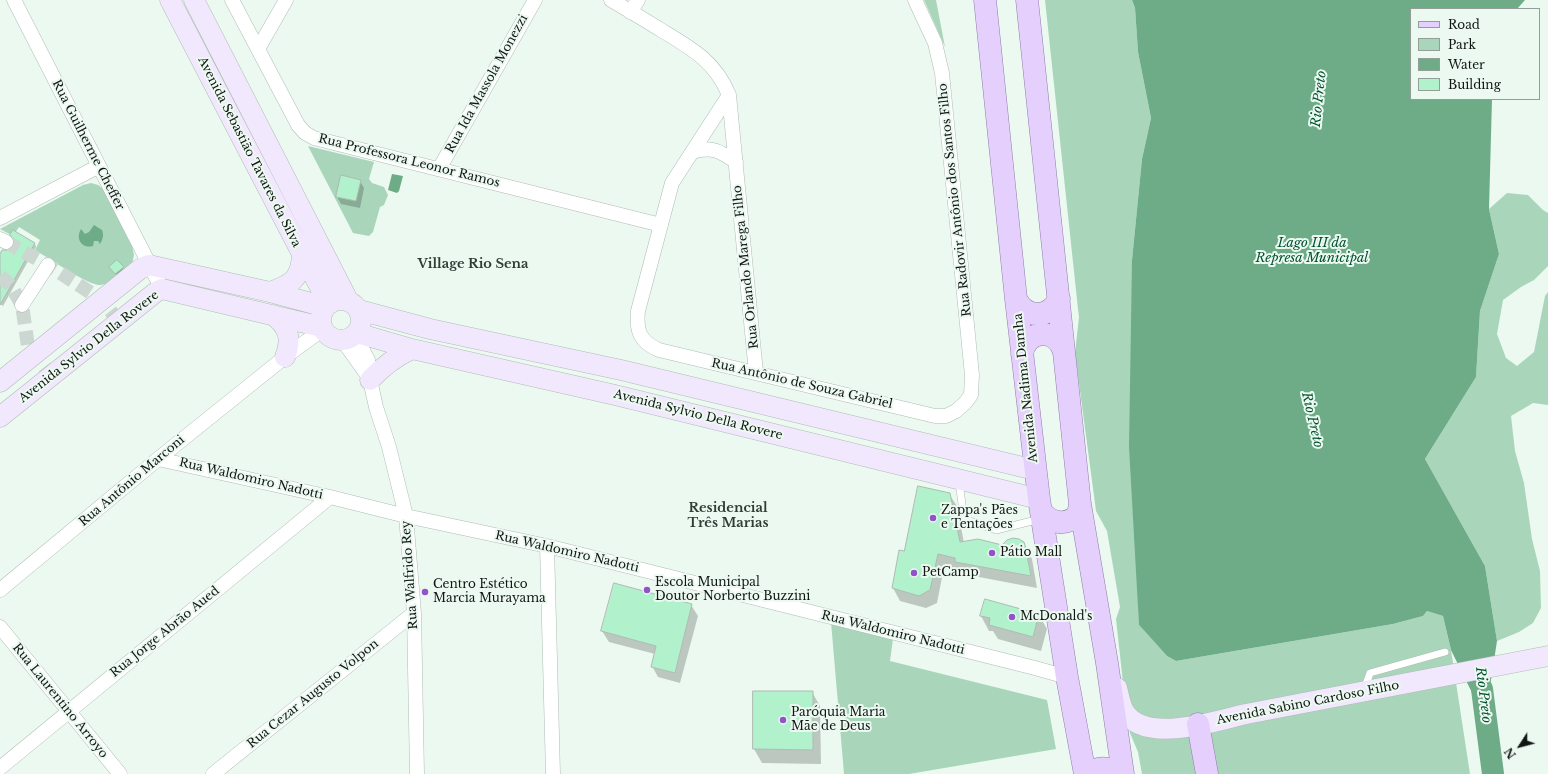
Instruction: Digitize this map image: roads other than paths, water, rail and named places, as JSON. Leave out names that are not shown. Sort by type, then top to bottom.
[{"type":"main road","name":"Avenida Sebastião Tavares da Silva","points":[[170,0],[302,254],[327,306]]},
{"type":"main road","name":"Avenida Sebastião Tavares da Silva","points":[[194,0],[354,306]]},
{"type":"main road","name":"Avenida Nadima Damha","points":[[985,0],[1035,470],[1067,678],[1086,774]]},
{"type":"main road","points":[[1027,0],[1080,504],[1107,663],[1123,774]]},
{"type":"main road","points":[[270,292],[284,287],[296,278],[301,264],[302,254]]},
{"type":"main road","points":[[0,382],[140,269],[149,265],[327,306]]},
{"type":"main road","name":"Avenida Sylvio Della Rovere","points":[[0,417],[156,292],[162,289],[323,328]]},
{"type":"main road","points":[[1016,299],[1022,308],[1036,314],[1048,312],[1059,299]]},
{"type":"main road","points":[[337,301],[354,306],[361,322],[352,336],[338,340],[330,337],[323,328],[322,315],[327,306],[337,301]]},
{"type":"main road","name":"Avenida Sylvio Della Rovere","points":[[354,306],[430,330],[621,370],[1035,470]]},
{"type":"main road","points":[[273,315],[279,320],[287,332],[289,347],[285,357]]},
{"type":"main road","points":[[1022,354],[1023,349],[1029,340],[1043,334],[1049,335],[1059,341],[1064,352]]},
{"type":"main road","name":"Avenida Sylvio Della Rovere","points":[[352,336],[615,395],[959,480],[1041,509]]},
{"type":"main road","points":[[370,380],[380,369],[394,358],[412,349]]},
{"type":"main road","points":[[615,395],[621,370]]},
{"type":"main road","points":[[959,480],[965,453]]},
{"type":"main road","points":[[1041,509],[1045,516],[1053,521],[1062,523],[1071,520],[1078,514],[1080,504]]},
{"type":"main road","name":"Avenida Sabino Cardoso Filho","points":[[1107,663],[1124,712],[1134,723],[1150,728],[1165,729],[1198,724],[1539,658]]},
{"type":"main road","points":[[1198,724],[1207,774]]},
{"type":"main road","points":[[1086,774],[1094,770],[1104,768],[1123,774]]},
{"type":"street","name":"Rua Guilherme Cheffer","points":[[14,0],[162,289]]},
{"type":"street","name":"Rua Professora Leonor Ramos","points":[[232,0],[298,125],[305,133],[314,138],[661,225]]},
{"type":"street","points":[[258,49],[286,0]]},
{"type":"street","name":"Rua Ida Massola Monezzi","points":[[439,169],[535,0]]},
{"type":"street","name":"Rua Orlando Marega Filho","points":[[611,0],[634,6],[695,50],[716,70],[724,82],[729,95],[756,373]]},
{"type":"street","name":"Rua Radovir Antônio dos Santos Filho","points":[[915,0],[935,43],[945,93],[972,375],[971,394],[965,403]]},
{"type":"street","points":[[661,225],[672,183],[729,95]]},
{"type":"street","points":[[692,152],[702,149],[716,150],[736,162]]},
{"type":"street","points":[[0,218],[99,166]]},
{"type":"street","name":"Rua Antônio de Souza Gabriel","points":[[661,225],[638,311],[637,327],[640,335],[651,346],[659,350],[935,416],[946,416],[956,411],[965,403]]},
{"type":"street","points":[[22,305],[48,265]]},
{"type":"street","name":"Rua Antônio Marconi","points":[[0,590],[158,458],[323,328]]},
{"type":"street","name":"Rua Walfrido Rey","points":[[352,336],[370,380],[376,407],[389,447],[406,516],[414,613],[417,774]]},
{"type":"street","name":"Rua Waldomiro Nadotti","points":[[158,458],[406,516],[547,546],[1035,668],[1067,678]]},
{"type":"street","name":"Rua Jorge Abrão Aued","points":[[0,768],[330,497]]},
{"type":"street","points":[[547,546],[553,774]]},
{"type":"street","name":"Rua Cezar Augusto Volpon","points":[[213,774],[414,613]]},
{"type":"street","name":"Rua Laurentino Arroyo","points":[[0,627],[120,774]]},
{"type":"lane","points":[[959,480],[964,519],[996,530],[1041,509]]},
{"type":"lane","points":[[1363,692],[1370,673],[1445,652]]},
{"type":"water","name":"Lago III da Represa Municipal","points":[[1132,0],[1525,0],[1518,8],[1410,8],[1410,100],[1492,100],[1489,209],[1499,254],[1480,311],[1476,377],[1425,459],[1485,566],[1497,641],[1485,719],[1451,650],[1443,616],[1427,611],[1423,616],[1393,624],[1176,661],[1167,656],[1139,625],[1129,447],[1132,260],[1142,159],[1151,118],[1138,52],[1135,8]]},
{"type":"water","points":[[392,174],[403,176],[399,191],[397,193],[388,190]]},
{"type":"water","points":[[94,225],[102,230],[103,235],[100,244],[98,241],[94,241],[93,246],[89,247],[83,245],[79,240],[79,233],[81,229],[85,234],[89,232]]},
{"type":"waterway","name":"Rio Preto","points":[[1482,689],[1493,774]]},
{"type":"tunnel","points":[[6,242],[48,265],[102,300],[119,322]]},
{"type":"tunnel","points":[[0,276],[11,286],[22,305],[28,346],[51,376]]},
{"type":"place","name":"Zappa's Pães e Tentações","points":[[933,518]]},
{"type":"place","name":"Pátio Mall","points":[[992,553]]},
{"type":"place","name":"PetCamp","points":[[914,573]]},
{"type":"place","name":"Escola Municipal Doutor Norberto Buzzini","points":[[647,590]]},
{"type":"place","name":"Centro Estético Marcia Murayama","points":[[425,592]]},
{"type":"place","name":"McDonald's","points":[[1012,617]]},
{"type":"place","name":"Paróquia Maria Mãe de Deus","points":[[783,720]]},
{"type":"district","name":"Village Rio Sena","points":[[473,264]]},
{"type":"district","name":"Residencial Três Marias","points":[[728,516]]}]
